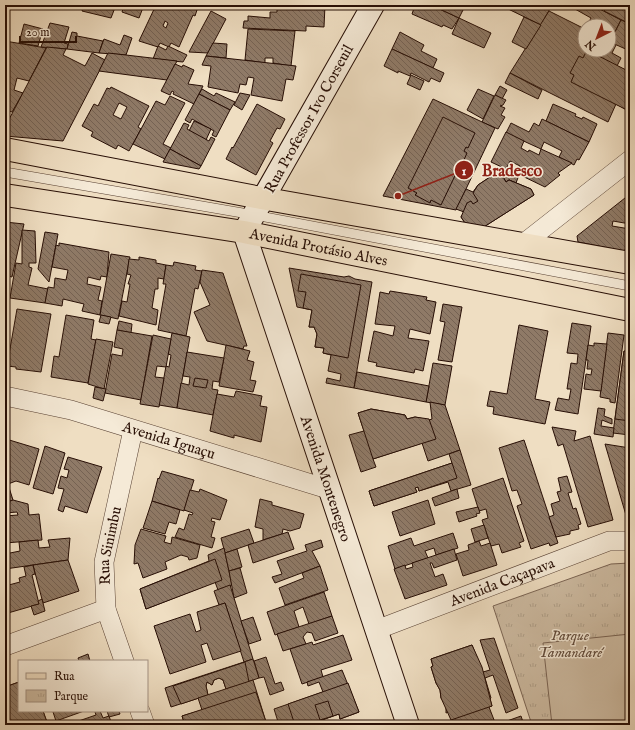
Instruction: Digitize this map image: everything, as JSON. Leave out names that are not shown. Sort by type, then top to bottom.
[{"type":"main road","name":"Avenida Protásio Alves","points":[[5,149],[256,211],[630,310]]},
{"type":"main road","name":"Avenida Protásio Alves","points":[[5,195],[256,211],[523,244],[630,263]]},
{"type":"street","name":"Rua Professor Ivo Corseuil","points":[[256,211],[373,5]]},
{"type":"street","points":[[523,244],[630,160]]},
{"type":"street","name":"Avenida Montenegro","points":[[256,211],[331,490],[408,725]]},
{"type":"street","name":"Avenida Iguaçu","points":[[5,396],[71,410],[331,490]]},
{"type":"street","name":"Rua Sinimbu","points":[[124,660],[106,609],[104,562],[134,430]]},
{"type":"street","name":"Avenida Caçapava","points":[[376,630],[609,541],[630,541]]},
{"type":"street","points":[[5,646],[106,609]]},
{"type":"street","points":[[140,712],[145,725]]},
{"type":"lane","points":[[5,172],[206,207],[256,211],[630,286]]},
{"type":"lane","points":[[206,207],[256,211]]},
{"type":"lane","points":[[206,207],[256,211]]},
{"type":"green space","name":"Parque Tamandaré","points":[[630,563],[630,725],[532,725],[493,606],[611,564]]},
{"type":"green space","points":[[630,634],[630,725],[552,725],[543,643]]},
{"type":"building","points":[[38,5],[51,5],[49,9]]},
{"type":"building","points":[[84,5],[116,5],[111,18],[82,11]]},
{"type":"building","points":[[123,5],[144,5],[139,18],[122,12]]},
{"type":"building","points":[[156,5],[197,5],[195,16],[193,15],[179,47],[171,43],[169,47],[160,43],[158,47],[139,41]],"holes":[[[165,21],[168,23],[166,28],[163,26]]]},
{"type":"building","points":[[225,5],[233,5],[228,9]]},
{"type":"building","points":[[277,5],[325,5],[324,27],[306,26],[306,31],[243,28],[244,21],[248,21],[248,16],[270,18],[270,12],[277,12]]},
{"type":"building","points":[[415,5],[431,5],[459,18],[452,29],[443,25],[442,27],[412,14]]},
{"type":"building","points":[[431,5],[459,5],[464,8],[459,18]]},
{"type":"building","points":[[500,5],[552,5],[541,25]]},
{"type":"building","points":[[578,5],[592,5],[621,20],[617,28],[617,18],[591,18],[575,9]]},
{"type":"building","points":[[607,5],[616,5],[623,8],[625,5],[630,5],[630,19],[628,23],[604,11]]},
{"type":"building","points":[[211,11],[226,19],[208,53],[189,52]]},
{"type":"building","points":[[549,11],[577,25],[577,58],[617,58],[617,56],[621,58],[617,66],[630,72],[630,103],[629,102],[625,109],[616,104],[608,122],[510,73]]},
{"type":"building","points":[[524,17],[541,25],[526,49],[512,42]]},
{"type":"building","points":[[459,18],[491,33],[484,48],[452,34]]},
{"type":"building","points":[[621,20],[630,24],[630,51],[617,45],[617,28]]},
{"type":"building","points":[[50,23],[69,27],[64,43],[68,44],[67,49],[41,47]]},
{"type":"building","points":[[24,24],[43,29],[38,46],[19,43]]},
{"type":"building","points":[[248,29],[295,31],[291,66],[273,63],[273,58],[265,58],[265,63],[245,60]]},
{"type":"building","points":[[72,32],[77,33],[77,36],[103,41],[99,53],[67,49]]},
{"type":"building","points":[[400,32],[424,45],[421,51],[437,59],[433,68],[392,49]]},
{"type":"building","points":[[124,35],[132,38],[126,55],[99,53],[104,39],[120,45]]},
{"type":"building","points":[[5,41],[46,48],[29,81],[17,78],[14,90],[23,93],[12,112],[5,110]]},
{"type":"building","points":[[213,43],[227,44],[226,58],[206,56]]},
{"type":"building","points":[[158,46],[166,50],[168,46],[187,55],[183,62],[153,59]]},
{"type":"building","points":[[47,47],[66,49],[63,55],[85,66],[92,53],[105,60],[63,141],[5,136],[5,127]]},
{"type":"building","points":[[392,49],[444,73],[440,82],[431,78],[429,82],[411,73],[410,76],[398,71],[398,73],[384,66]]},
{"type":"building","points":[[108,53],[177,61],[167,80],[99,71]]},
{"type":"building","points":[[206,56],[296,66],[293,80],[286,79],[282,101],[251,95],[254,78],[248,77],[246,85],[240,84],[238,93],[208,87],[211,66],[202,65]]},
{"type":"building","points":[[578,58],[603,58],[630,72],[630,103],[629,102],[625,109],[571,82],[574,75],[570,73]]},
{"type":"building","points":[[175,64],[182,67],[183,65],[194,70],[188,84],[203,86],[194,104],[173,94],[174,92],[172,91],[170,95],[161,91]]},
{"type":"building","points":[[510,73],[542,90],[538,99],[505,83]]},
{"type":"building","points":[[411,75],[424,81],[420,90],[407,84]]},
{"type":"building","points":[[500,86],[507,90],[502,99],[495,95]]},
{"type":"building","points":[[111,87],[149,106],[138,127],[141,129],[129,151],[118,145],[116,149],[91,136],[93,132],[82,126],[94,104],[98,106],[107,88],[110,89]],"holes":[[[119,103],[127,107],[121,119],[113,115]]]},
{"type":"building","points":[[202,89],[214,96],[216,93],[235,102],[230,110],[199,94]]},
{"type":"building","points":[[478,89],[494,96],[483,119],[467,110]]},
{"type":"building","points":[[240,93],[250,95],[242,110],[234,105]]},
{"type":"building","points":[[199,94],[230,110],[216,137],[212,135],[214,131],[192,119],[190,123],[185,120]]},
{"type":"building","points":[[495,95],[506,100],[503,105],[500,106],[505,108],[501,115],[505,117],[498,129],[482,122]]},
{"type":"building","points":[[170,96],[185,103],[163,144],[171,148],[165,159],[133,144],[156,101],[165,105]]},
{"type":"building","points":[[433,99],[495,128],[456,210],[383,196]]},
{"type":"building","points":[[257,104],[285,119],[280,129],[277,128],[270,141],[273,143],[256,175],[226,159]]},
{"type":"building","points":[[553,104],[576,114],[575,116],[582,119],[583,117],[597,124],[589,142],[546,121]]},
{"type":"building","points":[[443,117],[475,133],[468,148],[466,147],[464,151],[467,153],[441,205],[431,200],[430,203],[415,195],[417,193],[408,188]]},
{"type":"building","points":[[542,119],[589,142],[579,160],[577,159],[574,165],[559,157],[562,151],[544,142],[541,149],[506,133],[511,123],[529,132],[534,123],[539,126]]},
{"type":"building","points":[[194,121],[211,129],[206,140],[189,131]]},
{"type":"building","points":[[184,123],[189,125],[187,129],[209,141],[211,137],[215,139],[201,166],[170,149]]},
{"type":"building","points":[[506,132],[524,141],[521,148],[528,152],[529,150],[539,155],[541,149],[572,163],[558,173],[560,175],[545,187],[516,173],[520,166],[510,161],[506,169],[491,162]]},
{"type":"building","points":[[170,149],[201,166],[199,169],[163,162]]},
{"type":"building","points":[[505,168],[519,175],[516,183],[509,180],[506,182],[500,175]]},
{"type":"building","points":[[496,173],[502,175],[506,182],[509,180],[531,189],[534,195],[479,230],[467,226],[461,217],[464,212],[456,209],[466,189],[473,192],[478,185]]},
{"type":"building","points":[[496,173],[502,175],[506,182],[509,180],[531,189],[534,195],[479,230],[467,226],[461,217],[467,203],[471,201],[473,204],[478,201],[473,193],[478,185]]},
{"type":"building","points":[[630,194],[630,224],[613,221],[612,226],[630,229],[630,242],[624,251],[578,242],[577,236]]},
{"type":"building","points":[[5,222],[24,224],[12,277],[8,276],[5,289]]},
{"type":"building","points":[[22,230],[35,231],[36,263],[29,263],[29,267],[32,268],[28,285],[48,289],[45,303],[10,298],[16,263],[22,264]]},
{"type":"building","points":[[45,232],[58,234],[49,282],[38,269]]},
{"type":"building","points":[[59,243],[109,252],[107,277],[101,276],[100,280],[88,277],[87,284],[101,287],[98,300],[102,301],[100,315],[82,311],[84,304],[63,299],[62,306],[45,303],[48,287],[54,288],[55,278],[66,280],[68,270],[52,267],[56,245],[59,246]]},
{"type":"building","points":[[111,254],[130,257],[118,319],[100,315]]},
{"type":"building","points":[[139,257],[156,260],[156,263],[166,265],[164,279],[158,278],[158,289],[155,289],[152,308],[158,310],[156,325],[119,316],[122,301],[127,302],[130,284],[128,284],[131,275],[127,274],[129,259],[139,260]]},
{"type":"building","points":[[174,262],[196,266],[195,270],[202,271],[198,289],[195,288],[186,336],[158,330],[166,284],[163,284],[166,265],[173,266]]},
{"type":"building","points":[[289,268],[344,277],[349,276],[355,279],[372,282],[354,388],[326,383],[327,378],[340,381],[341,374],[328,371],[331,355],[323,353],[324,348],[315,347],[317,334],[314,327],[309,327],[312,310],[297,307]]},
{"type":"building","points":[[202,270],[223,273],[247,346],[244,346],[243,349],[207,341],[194,312],[210,305],[200,282]]},
{"type":"building","points":[[301,274],[361,285],[348,358],[323,353],[324,348],[315,347],[317,334],[314,327],[309,327],[312,310],[303,308],[306,292],[298,291]]},
{"type":"building","points":[[390,291],[427,297],[426,300],[436,302],[430,334],[410,329],[408,338],[429,341],[423,371],[415,369],[414,373],[376,366],[377,363],[368,361],[374,331],[393,336],[395,326],[375,324],[380,292],[389,294]]},
{"type":"building","points":[[443,304],[462,307],[452,362],[438,360],[445,322],[440,321]]},
{"type":"building","points":[[17,309],[51,314],[41,372],[16,369],[16,367],[7,366]]},
{"type":"building","points":[[66,315],[94,320],[91,339],[96,340],[88,383],[51,377],[54,356],[59,357]]},
{"type":"building","points":[[101,315],[111,317],[109,324],[99,322]]},
{"type":"building","points":[[119,321],[132,324],[131,333],[117,330]]},
{"type":"building","points":[[572,323],[591,326],[578,414],[555,410],[558,398],[569,400],[571,389],[567,389],[571,363],[577,364],[578,354],[567,353]]},
{"type":"building","points":[[519,325],[548,331],[535,399],[550,402],[545,424],[493,414],[494,407],[487,406],[490,391],[507,394]]},
{"type":"building","points":[[117,330],[152,336],[141,400],[105,393],[112,354],[122,356],[123,349],[114,347]]},
{"type":"building","points":[[627,331],[630,332],[630,338],[626,337]]},
{"type":"building","points":[[172,333],[190,337],[177,408],[159,405],[166,366],[169,367],[171,355],[168,354]]},
{"type":"building","points":[[608,333],[624,335],[615,403],[610,402],[610,399],[600,397]]},
{"type":"building","points":[[153,335],[171,339],[166,367],[157,366],[155,377],[164,378],[159,407],[140,404]]},
{"type":"building","points":[[96,339],[113,342],[104,389],[88,384]]},
{"type":"building","points":[[594,343],[607,344],[601,391],[584,389],[586,374],[591,375],[592,369],[587,369],[588,360],[586,360],[588,345],[594,346]]},
{"type":"building","points":[[226,345],[250,351],[247,360],[254,362],[250,380],[256,381],[253,392],[219,386]]},
{"type":"building","points":[[624,351],[630,352],[630,435],[613,433]]},
{"type":"building","points":[[624,351],[630,352],[630,421],[615,419]]},
{"type":"building","points":[[187,352],[224,358],[219,382],[213,381],[212,389],[218,390],[213,415],[177,408],[181,383],[189,385],[190,377],[183,376]]},
{"type":"building","points":[[433,363],[452,366],[445,405],[426,402]]},
{"type":"building","points":[[357,372],[429,386],[426,402],[354,388]]},
{"type":"building","points":[[195,378],[208,380],[206,388],[193,386]]},
{"type":"building","points":[[95,387],[106,389],[103,401],[93,398]]},
{"type":"building","points":[[236,391],[262,396],[260,406],[267,407],[261,442],[234,435],[234,438],[210,431],[217,394],[234,397]]},
{"type":"building","points":[[430,402],[445,405],[460,450],[428,461],[422,443],[373,459],[376,467],[361,472],[349,435],[364,431],[358,413],[371,409],[405,415],[407,419],[415,417],[429,420],[432,419]]},
{"type":"building","points":[[598,408],[605,409],[604,416],[612,419],[612,424],[602,420],[601,426],[614,428],[613,437],[594,434]]},
{"type":"building","points":[[371,409],[405,415],[407,419],[415,417],[429,419],[436,439],[373,459],[358,413]]},
{"type":"building","points":[[552,427],[576,431],[574,441],[590,436],[613,520],[588,527],[563,444],[558,446]]},
{"type":"building","points":[[6,439],[39,449],[29,485],[16,481],[8,484],[5,475]]},
{"type":"building","points":[[524,440],[558,543],[550,546],[549,543],[531,549],[517,506],[522,504],[517,490],[512,491],[499,448]]},
{"type":"building","points":[[605,444],[630,448],[630,522],[628,522]]},
{"type":"building","points":[[45,446],[65,453],[53,494],[33,488]]},
{"type":"building","points":[[460,450],[471,485],[451,491],[448,482],[419,491],[418,487],[415,488],[417,492],[374,506],[369,491],[452,463],[449,454]]},
{"type":"building","points":[[68,457],[102,467],[87,513],[65,506],[63,512],[58,510],[64,489],[58,488],[61,476],[67,478],[69,470],[64,469]]},
{"type":"building","points":[[452,463],[457,478],[419,491],[418,487],[415,488],[417,492],[374,506],[369,491]]},
{"type":"building","points":[[162,471],[194,480],[184,511],[152,501],[158,478],[159,479]]},
{"type":"building","points":[[5,475],[13,500],[5,503]]},
{"type":"building","points":[[567,476],[572,492],[568,493],[573,509],[576,508],[581,524],[578,525],[579,529],[570,531],[570,534],[556,537],[549,517],[554,515],[551,504],[560,501],[557,492],[561,491],[558,478]]},
{"type":"building","points":[[503,478],[524,541],[519,543],[521,547],[502,553],[499,544],[491,546],[482,520],[488,518],[486,509],[479,511],[472,489]]},
{"type":"building","points":[[200,489],[227,500],[220,520],[212,518],[211,521],[215,522],[211,537],[215,538],[212,548],[175,537],[179,528],[184,530],[189,514],[192,515],[193,513],[184,510],[190,490],[199,492]]},
{"type":"building","points":[[457,489],[459,498],[435,506],[432,498]]},
{"type":"building","points":[[260,499],[272,502],[272,505],[304,514],[300,528],[290,531],[283,529],[282,534],[263,540],[263,529],[255,527]]},
{"type":"building","points":[[13,500],[28,504],[29,515],[39,514],[42,540],[5,543],[5,516],[18,515],[17,512],[5,513],[5,503]]},
{"type":"building","points":[[428,500],[435,524],[400,536],[392,512]]},
{"type":"building","points":[[152,501],[180,510],[176,524],[169,522],[165,534],[143,528]]},
{"type":"building","points":[[478,507],[480,513],[476,514],[477,516],[459,522],[456,512]]},
{"type":"building","points":[[484,525],[488,538],[475,542],[471,529]]},
{"type":"building","points":[[141,529],[166,536],[164,542],[171,544],[172,537],[200,545],[197,558],[189,560],[188,557],[181,555],[165,562],[167,569],[143,578],[138,563],[134,564],[135,545]]},
{"type":"building","points":[[249,529],[254,543],[225,553],[221,538]]},
{"type":"building","points":[[288,532],[294,549],[253,563],[248,545]]},
{"type":"building","points":[[453,533],[458,548],[436,555],[434,548],[425,551],[428,558],[395,569],[388,546],[411,538],[414,546]]},
{"type":"building","points":[[70,538],[68,560],[5,569],[5,554],[20,551],[19,542],[38,540],[39,548],[50,547],[48,540]]},
{"type":"building","points":[[321,540],[323,547],[312,551],[320,566],[275,583],[272,577],[282,574],[277,561],[307,551],[305,545]]},
{"type":"building","points":[[479,541],[481,546],[490,543],[497,565],[463,576],[456,554],[469,550],[468,545]]},
{"type":"building","points":[[224,548],[232,585],[218,590],[215,582],[146,609],[140,589],[209,561],[208,555]]},
{"type":"building","points":[[237,549],[242,567],[229,571],[225,553]]},
{"type":"building","points":[[454,549],[457,560],[434,568],[432,563],[430,563],[435,577],[443,574],[447,585],[405,599],[394,569],[405,565],[406,569],[413,567],[412,563]]},
{"type":"building","points":[[215,559],[222,580],[146,609],[140,589]]},
{"type":"building","points":[[68,560],[79,591],[43,603],[33,565]]},
{"type":"building","points":[[33,565],[35,574],[32,575],[39,604],[8,613],[5,604],[5,586],[20,582],[19,578],[26,576],[24,567]]},
{"type":"building","points":[[320,566],[328,590],[285,605],[279,588],[304,578],[302,573]]},
{"type":"building","points":[[240,568],[247,593],[234,598],[229,571]]},
{"type":"building","points":[[230,585],[253,659],[244,662],[225,603],[219,605],[214,591]]},
{"type":"building","points":[[324,592],[332,616],[309,624],[303,607],[294,611],[299,627],[275,635],[267,612]]},
{"type":"building","points":[[42,599],[45,611],[34,615],[31,606],[39,604],[38,601]]},
{"type":"building","points":[[225,603],[241,651],[213,660],[207,643],[201,645],[206,662],[170,674],[154,626],[190,614],[196,632],[201,630],[197,612]]},
{"type":"building","points":[[332,616],[338,633],[315,641],[312,633],[307,632],[303,637],[306,644],[283,651],[277,634]]},
{"type":"building","points":[[253,617],[261,640],[249,644],[241,621]]},
{"type":"building","points":[[343,635],[352,660],[321,670],[323,677],[302,684],[290,649],[312,642],[313,645]]},
{"type":"building","points":[[494,638],[518,708],[506,713],[493,675],[485,678],[491,698],[492,706],[489,707],[496,725],[453,725],[449,712],[446,713],[446,705],[441,698],[440,690],[436,683],[431,667],[433,666],[431,659],[472,645],[483,672],[490,670],[480,640]]},
{"type":"building","points":[[472,645],[482,667],[492,706],[451,720],[436,683],[431,667],[433,666],[431,659]]},
{"type":"building","points":[[88,654],[90,660],[79,660],[78,658]]},
{"type":"building","points":[[266,657],[275,684],[281,682],[284,690],[270,695],[264,677],[259,678],[254,661]]},
{"type":"building","points":[[253,659],[259,678],[226,689],[223,680],[219,678],[214,680],[212,685],[207,682],[206,686],[208,695],[171,707],[165,688]]},
{"type":"building","points":[[245,662],[249,682],[226,689],[223,680],[219,678],[214,680],[212,685],[207,682],[206,686],[208,695],[181,704],[173,686]]},
{"type":"building","points":[[342,670],[359,712],[340,719],[339,714],[308,725],[279,725],[274,709],[323,692],[319,682],[308,686],[307,682]]},
{"type":"building","points":[[253,680],[267,725],[185,725],[182,716],[202,710],[198,698]]},
{"type":"building","points":[[18,682],[18,712],[43,712],[48,725],[6,725],[5,687]]},
{"type":"building","points":[[18,682],[18,712],[43,712],[48,725],[6,725],[5,687]]},
{"type":"building","points":[[348,683],[359,712],[340,719],[339,714],[307,725],[295,725],[288,704]]},
{"type":"building","points":[[256,692],[267,725],[185,725],[182,716]]},
{"type":"building","points":[[328,701],[333,716],[320,720],[315,705]]},
{"type":"building","points":[[53,712],[81,712],[56,721]]},
{"type":"building","points":[[95,712],[100,712],[103,718],[109,716],[112,725],[67,725],[96,715]]},
{"type":"building","points":[[107,712],[119,712],[120,714],[109,717]]},
{"type":"building","points":[[521,716],[524,725],[508,725],[507,721]]},
{"type":"building","points":[[506,721],[507,725],[496,725]]},
{"type":"building","points":[[371,722],[372,725],[361,725]]},
{"type":"place","name":"Bradesco","points":[[398,196]]}]
